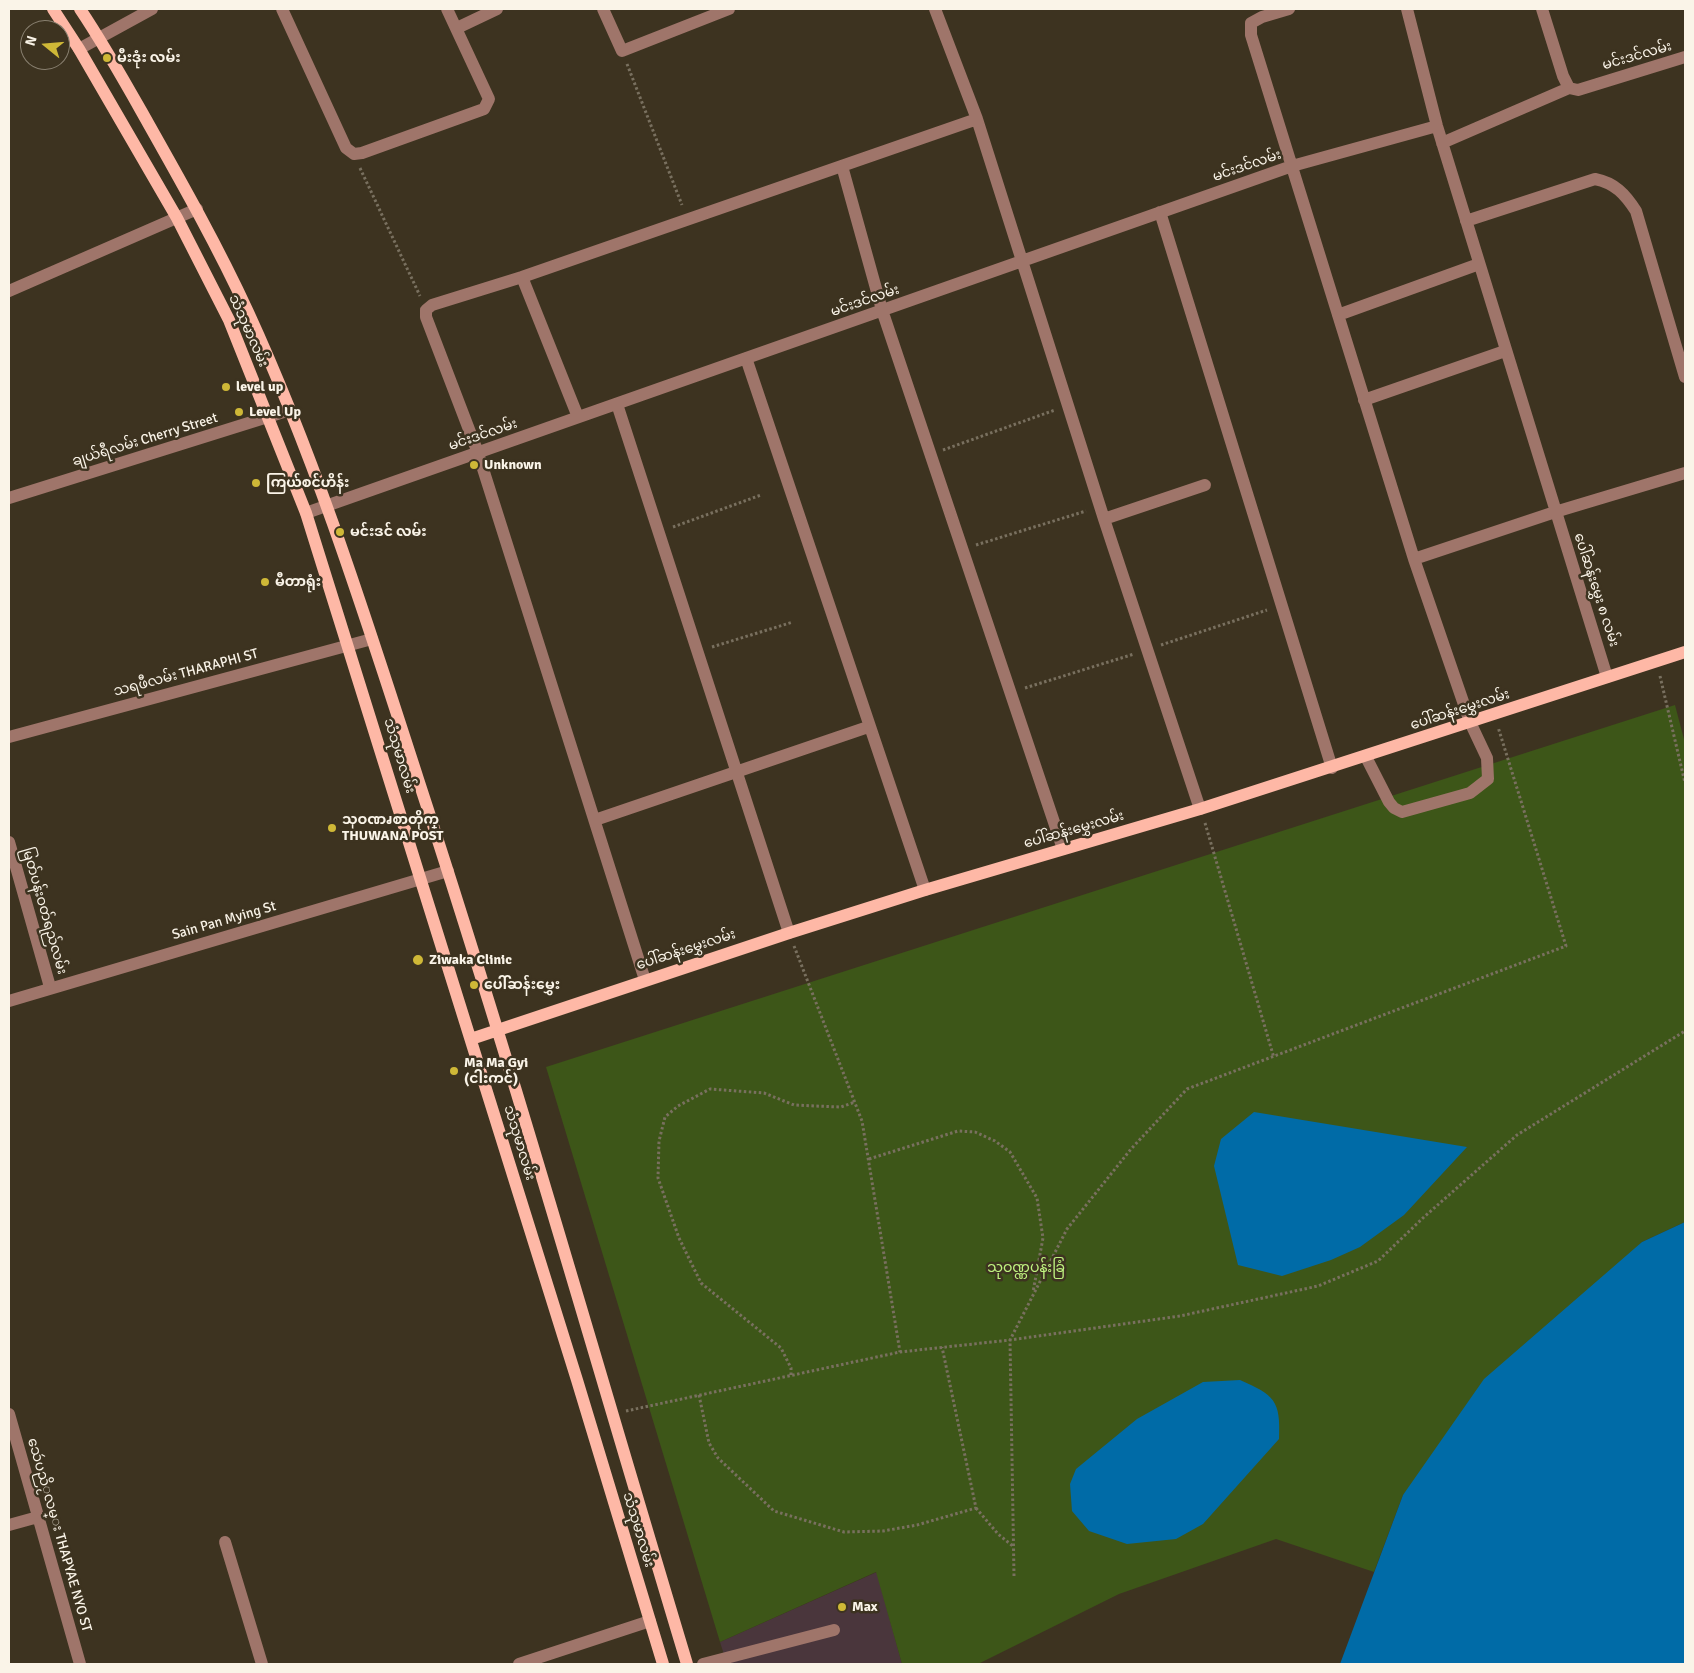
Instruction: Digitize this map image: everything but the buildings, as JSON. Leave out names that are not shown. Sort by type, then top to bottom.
[{"type":"main road","name":"သံသုမာလမ်း","points":[[53,9],[79,49],[177,218],[229,320],[306,513],[422,880],[663,1664]]},
{"type":"main road","name":"သံသုမာလမ်း","points":[[80,9],[99,37],[197,209],[248,312],[290,410],[326,506],[372,639],[498,1030],[686,1664]]},
{"type":"main road","name":"ပေါ်ဆန်းမွှေးလမ်း","points":[[471,1040],[789,933],[925,890],[1332,768],[1685,652]]},
{"type":"street","points":[[79,49],[152,9]]},
{"type":"street","points":[[282,9],[346,148],[354,154],[362,153],[484,109],[489,98],[448,9]]},
{"type":"street","points":[[457,28],[497,9]]},
{"type":"street","points":[[604,9],[622,51],[729,9]]},
{"type":"street","points":[[935,9],[977,119],[1067,406],[1200,809]]},
{"type":"street","points":[[1289,9],[1262,17],[1251,23],[1251,35],[1414,559],[1470,722],[1487,758],[1490,772],[1488,779],[1470,793],[1402,812],[1394,808],[1389,802],[1366,757]]},
{"type":"street","name":"ပေါ်ဆန်းမွှေး ၈ လမ်း","points":[[1407,9],[1442,143],[1505,352],[1608,677]]},
{"type":"street","points":[[1542,9],[1563,76],[1569,88]]},
{"type":"street","name":"မင်းဒင်လမ်း","points":[[1442,143],[1569,88],[1578,90],[1685,57]]},
{"type":"street","points":[[645,980],[478,453],[426,317],[426,310],[432,305],[522,277],[977,119]]},
{"type":"street","name":"မင်းဒင်လမ်း","points":[[306,513],[1292,166],[1437,126]]},
{"type":"street","points":[[842,166],[882,310],[1062,849]]},
{"type":"street","points":[[1466,221],[1595,179],[1610,182],[1625,195],[1636,211],[1685,377]]},
{"type":"street","points":[[9,292],[197,209]]},
{"type":"street","points":[[1160,212],[1332,768]]},
{"type":"street","points":[[1338,315],[1479,264]]},
{"type":"street","points":[[522,277],[578,418]]},
{"type":"street","points":[[1364,400],[1505,352]]},
{"type":"street","points":[[746,358],[868,727],[925,890]]},
{"type":"street","points":[[617,404],[789,933]]},
{"type":"street","name":"ချယ်ရီလမ်း Cherry Street","points":[[9,498],[290,410]]},
{"type":"street","points":[[1414,559],[1555,512],[1685,473]]},
{"type":"street","points":[[1104,519],[1205,485]]},
{"type":"street","name":"သရဖီလမ်း THARAPHI ST","points":[[9,737],[372,639]]},
{"type":"street","points":[[595,820],[735,770],[868,727]]},
{"type":"street","name":"မြတ်ပန်းဝတ်ရည်လမ်း","points":[[9,842],[50,988]]},
{"type":"street","name":"Sain Pan Mying St","points":[[9,1000],[448,871]]},
{"type":"street","name":"သေဴပညိႂလမ္း THAPYAE NYO ST","points":[[9,1414],[80,1664]]},
{"type":"street","points":[[9,1526],[38,1516]]},
{"type":"street","points":[[225,1542],[262,1664]]},
{"type":"street","points":[[519,1664],[650,1621]]},
{"type":"street","points":[[703,1664],[834,1630]]},
{"type":"path","points":[[622,51],[688,220]]},
{"type":"path","points":[[354,154],[426,310]]},
{"type":"path","points":[[931,455],[1067,406]]},
{"type":"path","points":[[658,532],[761,496]]},
{"type":"path","points":[[963,549],[1100,506]]},
{"type":"path","points":[[1011,692],[1281,605]]},
{"type":"path","points":[[697,652],[793,622]]},
{"type":"path","points":[[1657,661],[1685,783]]},
{"type":"path","points":[[1014,1576],[1010,1340],[1067,1228],[1131,1149],[1187,1089],[1274,1058],[1566,946],[1494,714]]},
{"type":"path","points":[[1200,809],[1274,1058]]},
{"type":"path","points":[[789,933],[862,1121],[900,1352]]},
{"type":"path","points":[[612,1414],[900,1352],[1010,1340],[1208,1310],[1318,1286],[1378,1261],[1424,1217],[1517,1136],[1685,1031]]},
{"type":"path","points":[[791,1375],[789,1363],[781,1348],[701,1284],[679,1238],[658,1178],[659,1141],[665,1117],[678,1106],[710,1089],[764,1093],[794,1104],[814,1106],[841,1107],[855,1102]]},
{"type":"path","points":[[868,1159],[958,1131],[975,1132],[995,1141],[1010,1152],[1037,1198],[1044,1238],[1032,1297]]},
{"type":"path","points":[[942,1347],[976,1508],[998,1534],[1014,1547]]},
{"type":"path","points":[[699,1395],[709,1442],[718,1458],[774,1511],[844,1532],[883,1531],[917,1525],[976,1508]]},
{"type":"shaded area","name":"Max","points":[[877,1572],[902,1664],[727,1664],[720,1642]]},
{"type":"green space","name":"သုဝဏ္ဏပန်းခြံ","points":[[1675,705],[1685,743],[1685,1222],[1642,1242],[1403,1495],[1374,1572],[1276,1539],[1119,1594],[978,1664],[902,1664],[876,1572],[720,1642],[546,1067]]},
{"type":"water","points":[[1254,1112],[1467,1147],[1404,1215],[1360,1247],[1331,1260],[1282,1276],[1238,1265],[1214,1166],[1221,1139]]},
{"type":"water","points":[[1685,1222],[1685,1664],[1340,1664],[1403,1495],[1484,1379],[1642,1242]]},
{"type":"water","points":[[1240,1380],[1261,1390],[1273,1400],[1279,1415],[1279,1439],[1203,1524],[1176,1539],[1127,1544],[1089,1531],[1072,1511],[1070,1484],[1076,1469],[1137,1419],[1203,1382]]},
{"type":"place","name":"မီးဒုံး လမ်း","points":[[107,58]]},
{"type":"place","name":"level up","points":[[226,387]]},
{"type":"place","name":"Level Up","points":[[239,412]]},
{"type":"place","name":"Unknown","points":[[474,465]]},
{"type":"place","name":"ကြယ်စင်ဟိန်း","points":[[256,483]]},
{"type":"place","name":"မင်းဒင် လမ်း","points":[[340,532]]},
{"type":"place","name":"မီတာရုံး","points":[[265,582]]},
{"type":"place","name":"သုဝဏၧစာတိုက္ THUWANA POST","points":[[332,828]]},
{"type":"place","name":"Ziwaka Clinic","points":[[418,960]]},
{"type":"place","name":"ပေါ်ဆန်းမွှေး","points":[[474,985]]},
{"type":"place","name":"Ma Ma Gyi (ငါးကင်)","points":[[454,1071]]},
{"type":"place","name":"Max","points":[[842,1607]]}]
